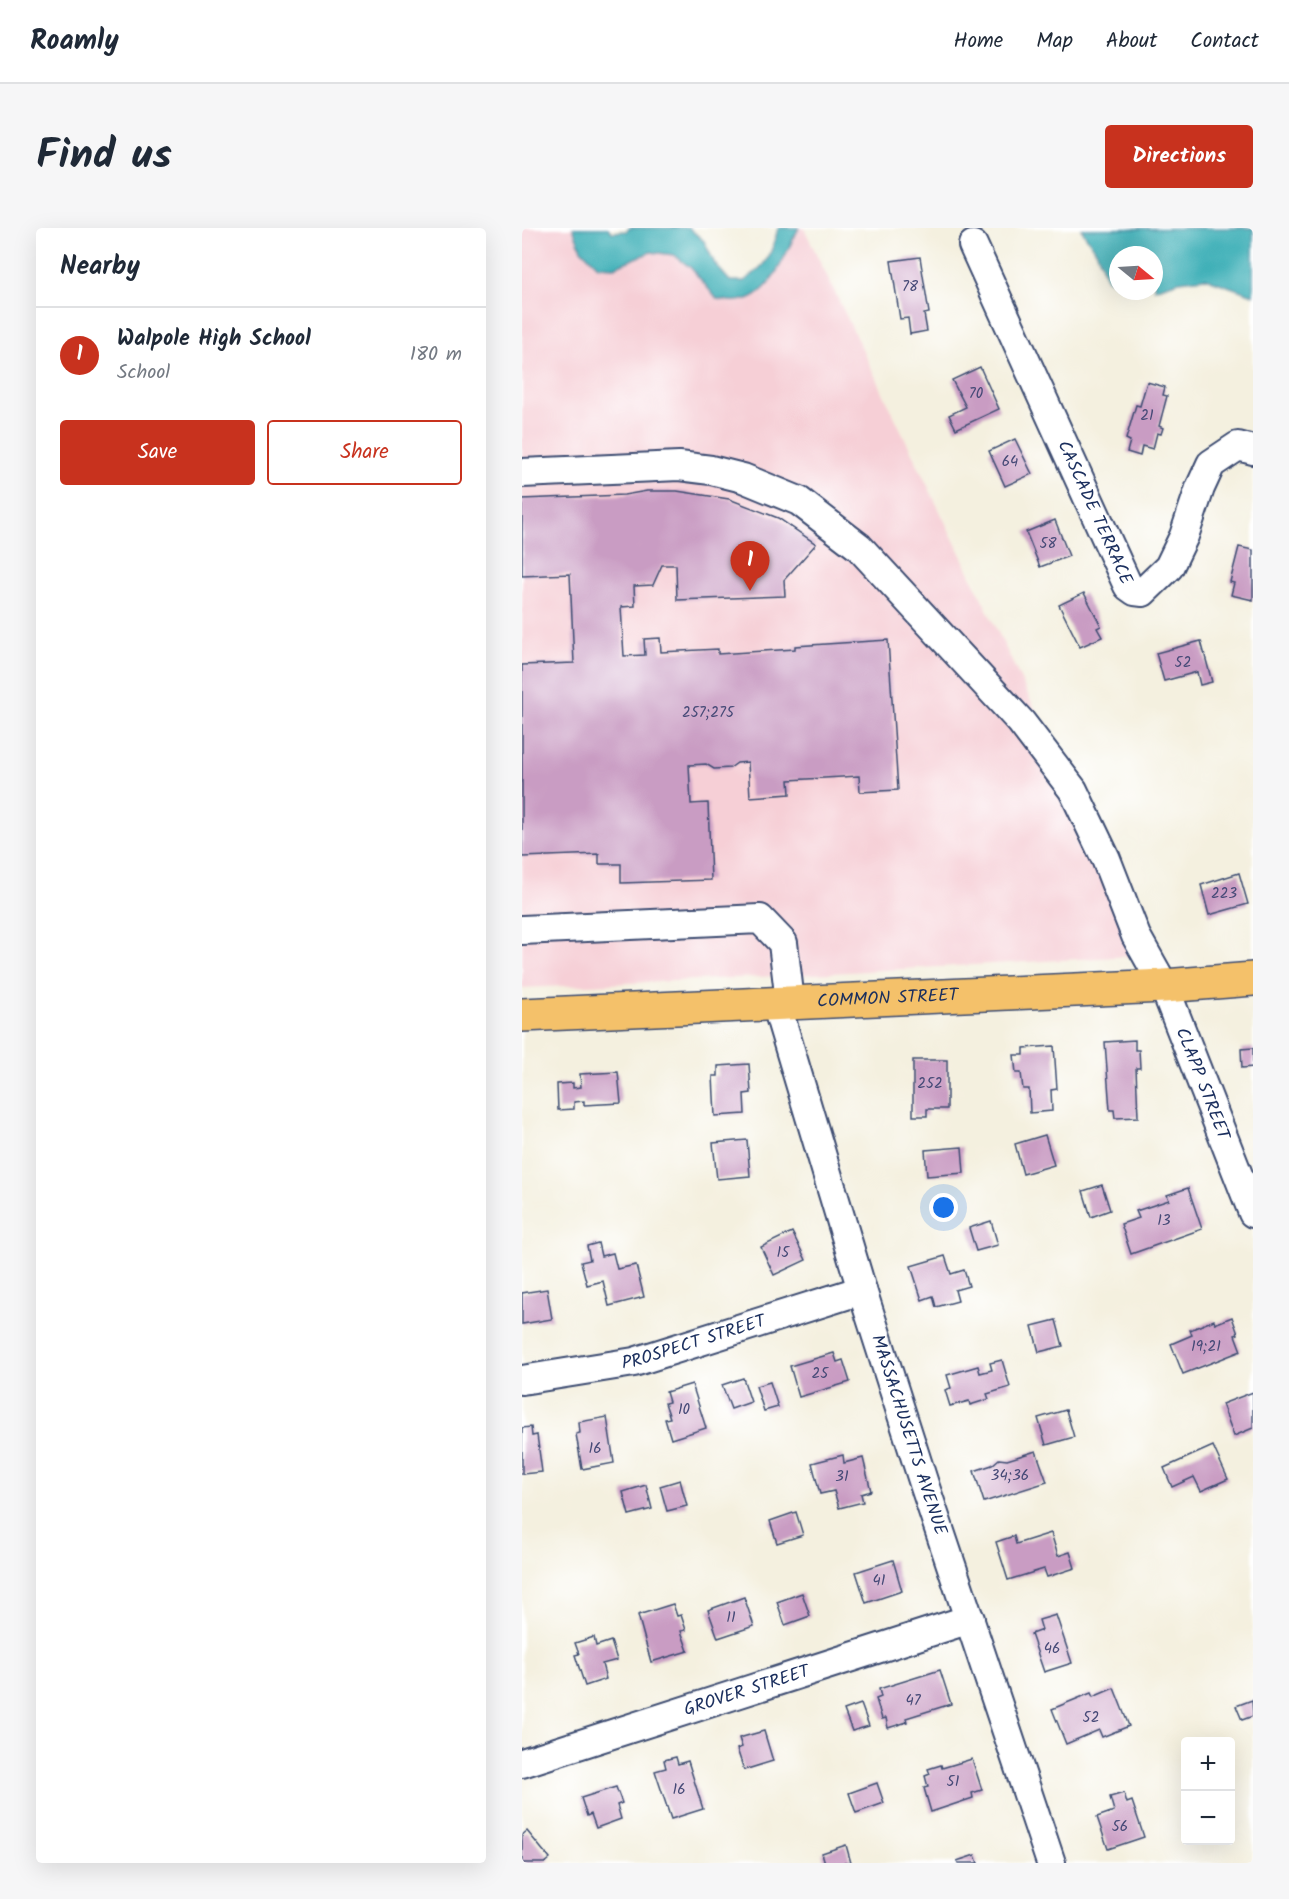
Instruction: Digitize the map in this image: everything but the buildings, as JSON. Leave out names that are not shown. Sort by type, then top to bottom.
[{"type":"main road","name":"COMMON STREET","points":[[522,1016],[1164,986],[1253,978]]},
{"type":"street","name":"CASCADE TERRACE","points":[[973,245],[1128,586],[1135,591],[1143,592],[1169,567],[1184,536],[1200,488],[1211,464],[1238,446],[1253,450]]},
{"type":"street","name":"CLAPP STREET","points":[[522,473],[679,466],[711,470],[775,489],[799,501],[859,547],[1021,722],[1073,790],[1106,859],[1136,936],[1164,986],[1253,1213]]},
{"type":"street","name":"MASSACHUSETTS AVENUE","points":[[522,930],[760,919],[783,943],[783,1003],[862,1290],[925,1487],[1051,1863]]},
{"type":"street","name":"PROSPECT STREET","points":[[522,1380],[634,1362],[862,1290]]},
{"type":"street","name":"GROVER STREET","points":[[522,1763],[970,1619]]},
{"type":"shaded area","points":[[522,228],[573,228],[581,249],[614,267],[651,252],[674,255],[691,268],[717,299],[738,302],[799,228],[804,228],[1151,955],[522,988]]},
{"type":"water","points":[[573,228],[608,228],[612,232],[626,231],[630,228],[689,228],[704,241],[715,264],[730,281],[744,281],[767,259],[778,228],[799,228],[776,274],[768,284],[749,299],[731,301],[717,299],[691,268],[674,255],[651,252],[614,267],[598,266],[581,249]]},
{"type":"water","points":[[1253,228],[1253,295],[1205,278],[1179,281],[1163,286],[1163,246],[1109,246],[1109,280],[1106,278],[1097,252],[1081,229]]},
{"type":"place","name":"Walpole High School","points":[[750,591]]}]
